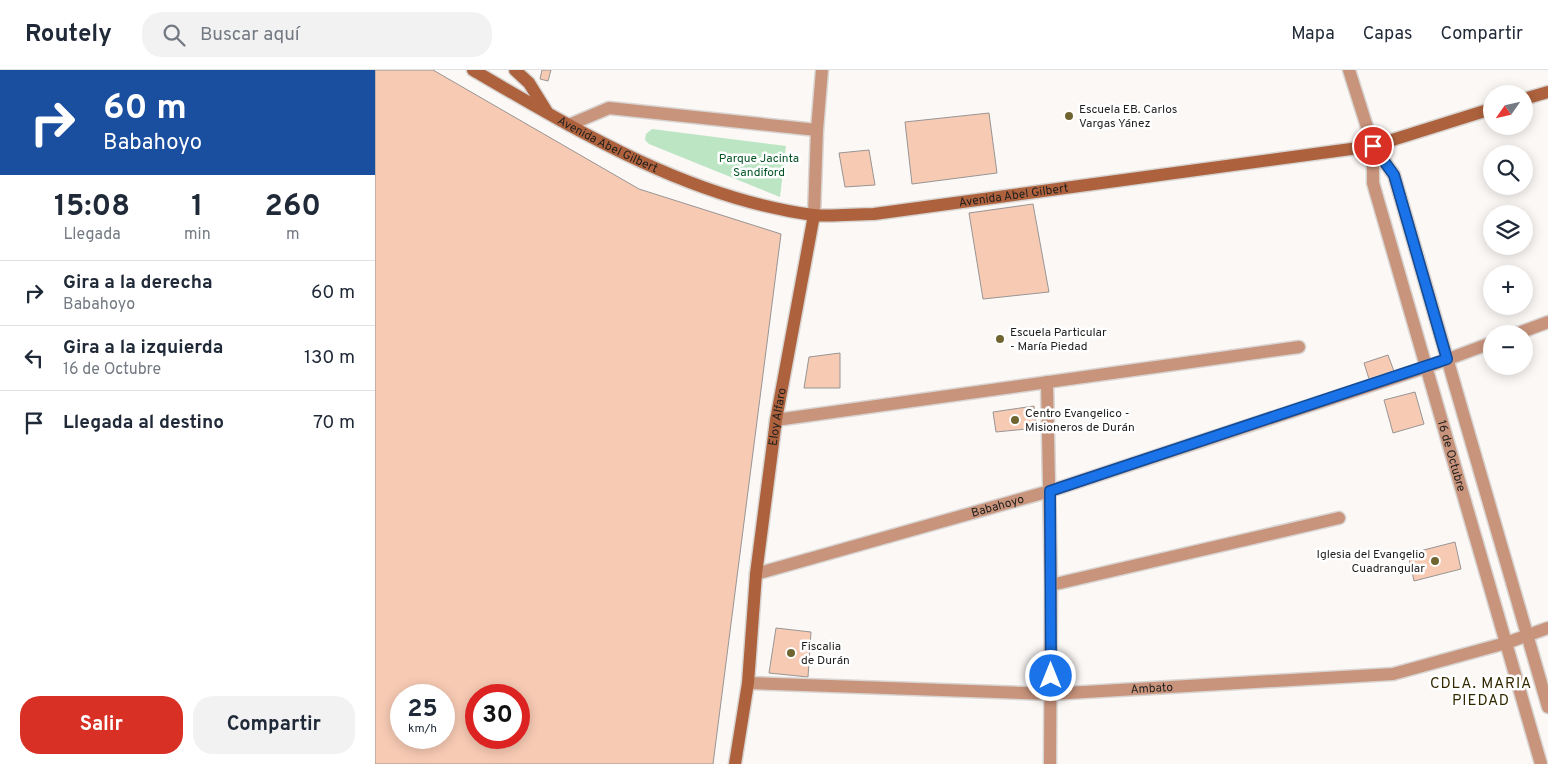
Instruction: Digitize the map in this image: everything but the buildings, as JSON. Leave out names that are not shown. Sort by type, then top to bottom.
[{"type":"street","name":"Avenida Abel Gilbert","points":[[473,70],[606,146],[681,178],[747,201],[814,215],[874,214],[1373,146],[1483,112]]},
{"type":"street","name":"Avenida Abel Gilbert","points":[[515,70],[529,83],[548,114]]},
{"type":"street","name":"Eloy Alfaro","points":[[735,764],[748,683],[757,574],[775,420],[814,215],[817,130],[822,70]]},
{"type":"street","name":"16 de Octubre","points":[[1349,70],[1373,146],[1373,182],[1541,764]]},
{"type":"street","points":[[1533,96],[1548,92]]},
{"type":"street","points":[[569,125],[609,108],[817,130]]},
{"type":"street","name":"16 de Octubre","points":[[1373,146],[1394,175],[1548,707]]},
{"type":"street","points":[[1533,328],[1548,322]]},
{"type":"street","name":"Babahoyo","points":[[757,574],[1050,491],[1427,368],[1483,346]]},
{"type":"street","points":[[775,420],[1299,347]]},
{"type":"street","points":[[1047,382],[1051,585],[1050,764]]},
{"type":"street","points":[[1051,585],[1339,518]]},
{"type":"street","name":"Ambato","points":[[748,683],[1051,694],[1393,674],[1506,643],[1548,628]]},
{"type":"green space","name":"Parque Jacinta Sandiford","points":[[652,129],[786,146],[780,197],[649,144],[645,140],[646,134]]},
{"type":"place","name":"Escuela EB. Carlos Vargas Yánez","points":[[1069,116]]},
{"type":"place","name":"Escuela Particular - María Piedad","points":[[1000,339]]},
{"type":"place","name":"Centro Evangelico - Misioneros de Durán","points":[[1015,420]]},
{"type":"place","name":"Iglesia del Evangelio Cuadrangular","points":[[1435,561]]},
{"type":"place","name":"Fiscalia de Durán","points":[[791,653]]},
{"type":"district","name":"CDLA. MARIA PIEDAD","points":[[1481,692]]},
{"type":"route","points":[[1051,676],[1050,491],[1427,368],[1447,359],[1394,175],[1373,146]]}]
